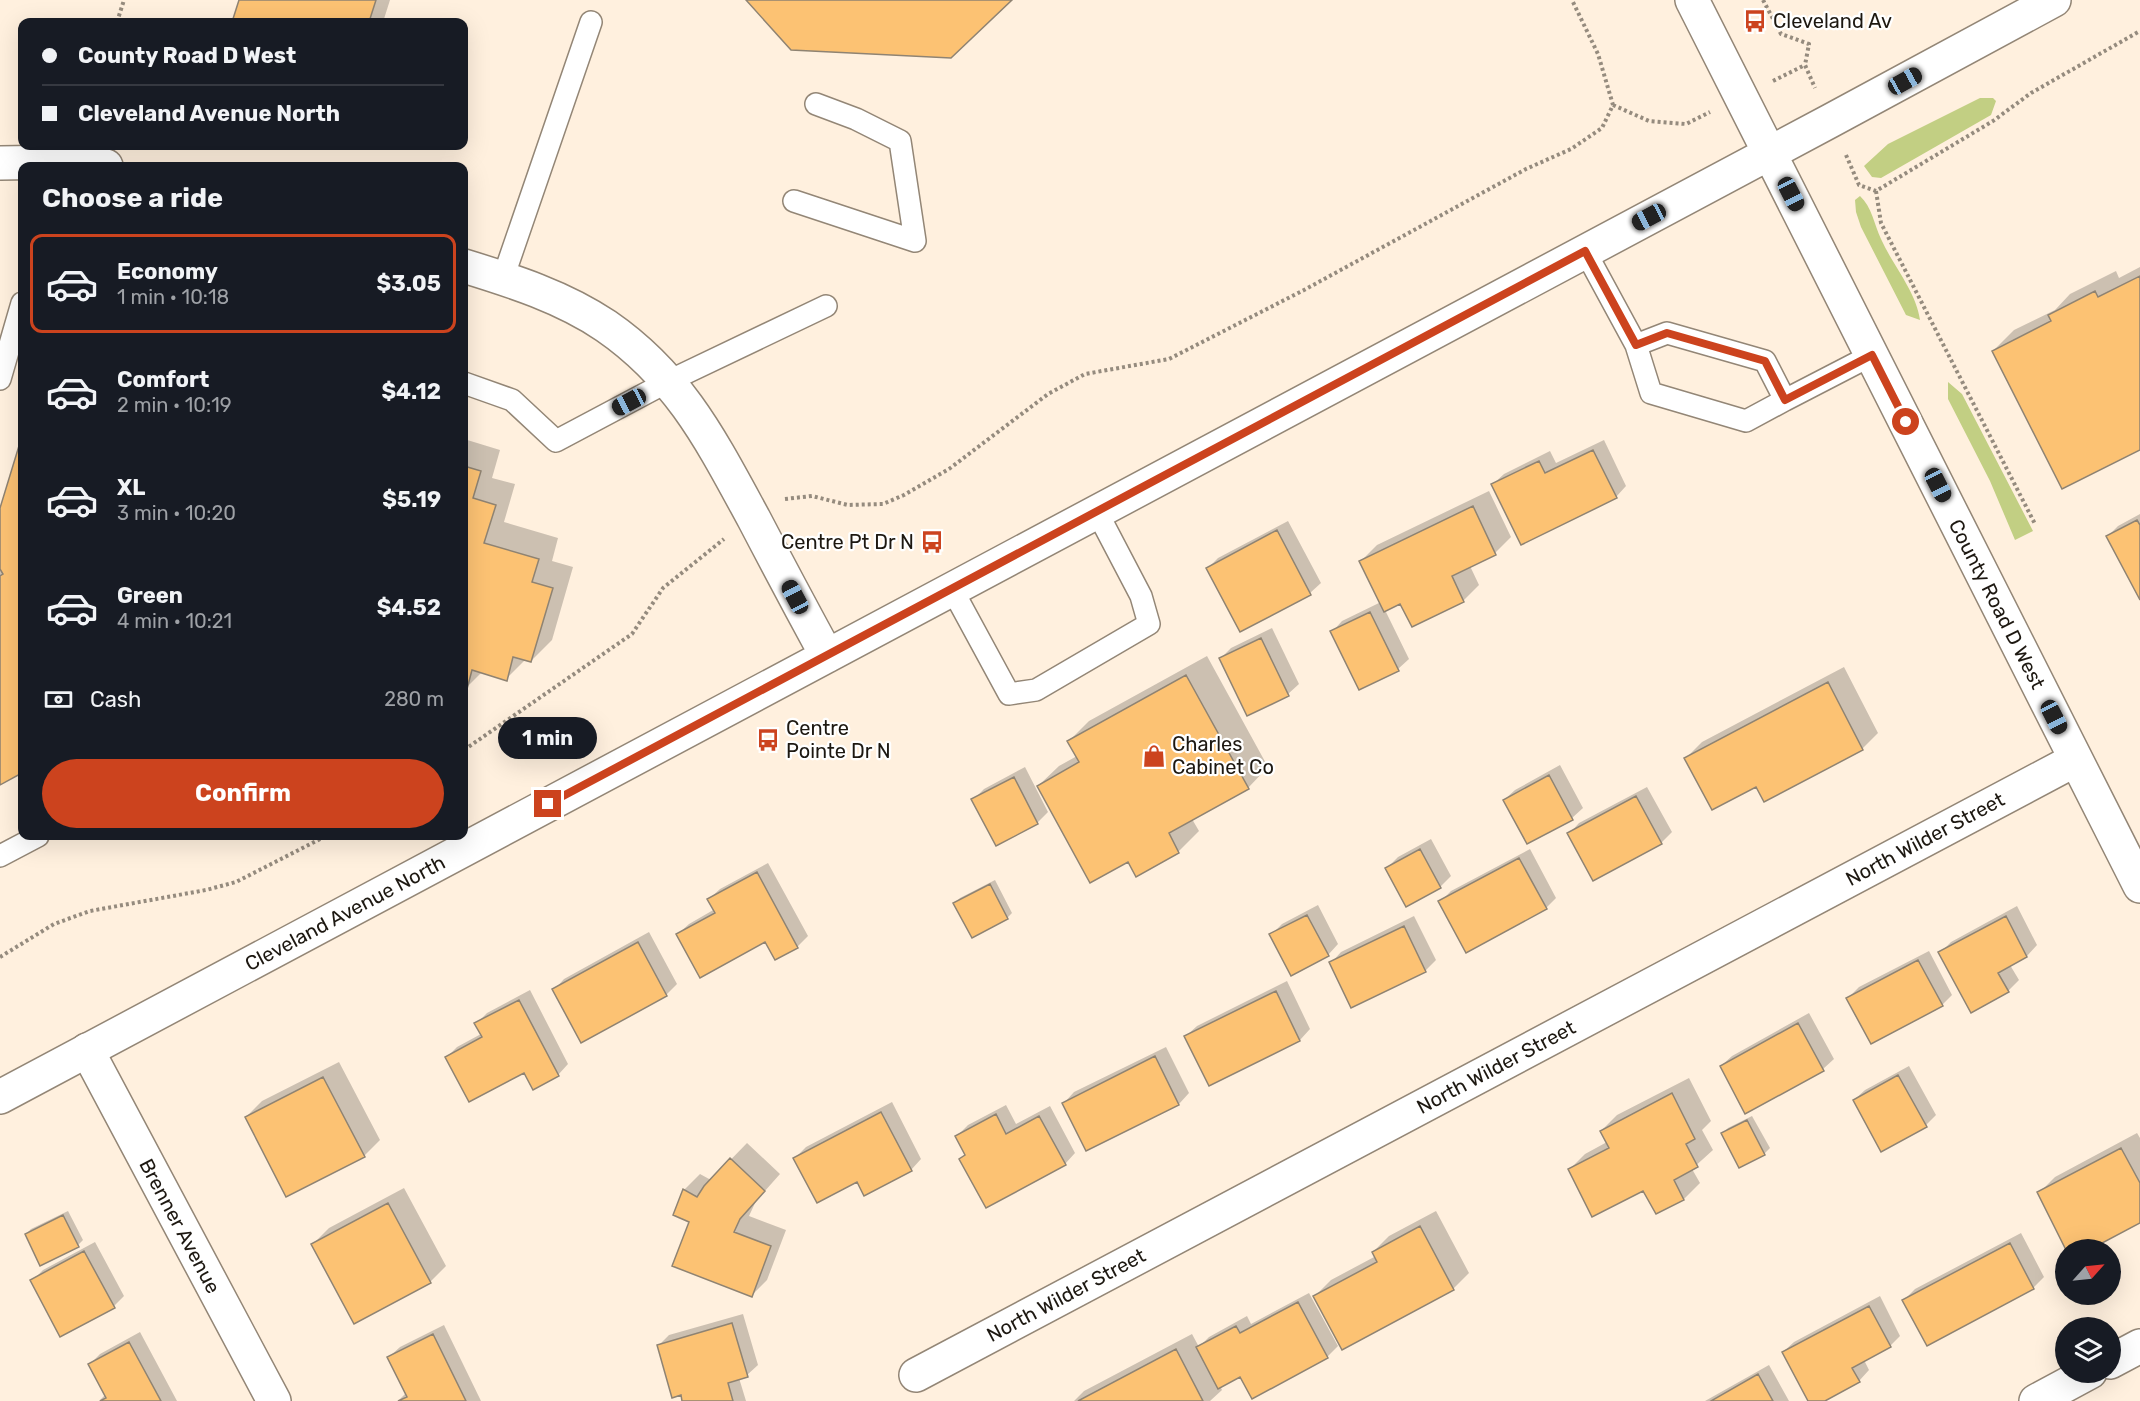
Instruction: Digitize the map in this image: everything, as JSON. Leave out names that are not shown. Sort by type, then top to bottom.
[{"type":"street","name":"County Road D West","points":[[1692,0],[2140,886]]},
{"type":"street","name":"Cleveland Avenue North","points":[[0,1097],[2054,0]]},
{"type":"street","points":[[468,267],[558,299],[606,326],[669,381],[718,452],[827,656]]},
{"type":"street","name":"North Wilder Street","points":[[916,1375],[2075,760]]},
{"type":"street","name":"Brenner Avenue","points":[[87,1050],[274,1401]]},
{"type":"street","points":[[2121,1356],[2140,1346]]},
{"type":"street","points":[[2036,1401],[2070,1383]]},
{"type":"lane","points":[[503,278],[591,22]]},
{"type":"lane","points":[[794,201],[915,241],[900,141],[856,119],[816,104]]},
{"type":"lane","points":[[1585,251],[1636,345],[1651,393],[1746,421],[1872,355]]},
{"type":"lane","points":[[468,384],[512,400],[556,441],[669,381],[826,306]]},
{"type":"lane","points":[[0,379],[18,317]]},
{"type":"lane","points":[[1636,345],[1667,333],[1765,361],[1785,400]]},
{"type":"lane","points":[[952,589],[1009,694],[1036,690],[1149,624],[1141,596],[1097,512]]},
{"type":"lane","points":[[0,856],[30,840]]},
{"type":"path","points":[[118,18],[124,0]]},
{"type":"path","points":[[468,747],[632,634],[663,588],[712,547],[753,518],[786,499],[812,496],[848,505],[884,504],[949,469],[1048,394],[1085,374],[1169,359],[1283,301],[1526,169],[1571,149],[1602,128],[1613,105],[1598,54],[1572,0]]},
{"type":"path","points":[[1763,0],[1781,34],[1809,44],[1805,65]]},
{"type":"path","points":[[1876,191],[1993,121],[2031,93],[2140,31]]},
{"type":"path","points":[[1613,105],[1649,121],[1686,124]]},
{"type":"path","points":[[1859,185],[1876,191]]},
{"type":"path","points":[[1876,191],[1881,223],[2036,524]]},
{"type":"path","points":[[0,957],[54,924],[90,911],[206,890],[236,882],[318,840]]},
{"type":"green space","points":[[1980,98],[1993,98],[1996,101],[1991,115],[1881,178],[1872,177],[1864,166],[1888,144]]},
{"type":"green space","points":[[1860,196],[1867,205],[1886,249],[1914,299],[1920,320],[1906,315],[1861,227],[1855,200]]},
{"type":"green space","points":[[1948,382],[1962,394],[2033,531],[2015,540],[1990,481],[1948,399]]},
{"type":"building","points":[[239,0],[376,0],[370,18],[233,18]]},
{"type":"building","points":[[746,0],[1012,0],[951,58],[791,50]]},
{"type":"building","points":[[2140,276],[2140,450],[2062,489],[1992,351],[2051,321],[2048,315],[2095,291],[2098,297]]},
{"type":"building","points":[[18,449],[18,775],[0,785],[0,576],[3,574],[0,569],[0,508]]},
{"type":"building","points":[[1593,450],[1617,498],[1521,545],[1491,484],[1539,461],[1545,473]]},
{"type":"building","points":[[468,467],[481,471],[473,498],[496,505],[484,543],[539,559],[532,582],[553,588],[531,662],[513,657],[507,681],[472,670],[468,685]]},
{"type":"building","points":[[1473,506],[1496,555],[1452,576],[1464,602],[1412,627],[1400,604],[1384,612],[1359,561]]},
{"type":"building","points":[[2137,520],[2140,525],[2140,600],[2106,536]]},
{"type":"building","points":[[1277,530],[1311,595],[1240,632],[1206,568]]},
{"type":"building","points":[[1370,612],[1399,671],[1359,690],[1330,631]]},
{"type":"building","points":[[1261,638],[1289,696],[1247,716],[1219,658]]},
{"type":"building","points":[[1186,675],[1249,789],[1169,833],[1179,853],[1136,877],[1128,862],[1090,883],[1037,786],[1079,762],[1067,741]]},
{"type":"building","points":[[1828,682],[1863,750],[1764,802],[1756,787],[1712,810],[1684,758]]},
{"type":"building","points":[[1549,775],[1573,820],[1527,844],[1503,800]]},
{"type":"building","points":[[1014,777],[1038,824],[996,846],[971,799]]},
{"type":"building","points":[[1636,796],[1662,844],[1593,881],[1567,833]]},
{"type":"building","points":[[1420,849],[1441,888],[1406,907],[1385,868]]},
{"type":"building","points":[[1519,858],[1547,909],[1466,953],[1438,901]]},
{"type":"building","points":[[757,872],[798,948],[775,960],[765,942],[700,978],[676,934],[715,913],[707,899]]},
{"type":"building","points":[[990,884],[1008,919],[972,938],[953,903]]},
{"type":"building","points":[[1307,915],[1329,956],[1291,976],[1269,934]]},
{"type":"building","points":[[2006,916],[2027,957],[1998,973],[2009,992],[1971,1013],[1938,952]]},
{"type":"building","points":[[1404,926],[1426,972],[1351,1008],[1329,962]]},
{"type":"building","points":[[638,942],[667,996],[581,1043],[552,989]]},
{"type":"building","points":[[1918,960],[1943,1006],[1871,1044],[1846,998]]},
{"type":"building","points":[[1276,991],[1300,1041],[1209,1086],[1184,1036]]},
{"type":"building","points":[[519,1000],[559,1076],[533,1090],[524,1073],[469,1102],[445,1057],[482,1037],[474,1023]]},
{"type":"building","points":[[1798,1023],[1824,1071],[1745,1114],[1720,1066]]},
{"type":"building","points":[[1155,1056],[1179,1105],[1086,1151],[1062,1103]]},
{"type":"building","points":[[1898,1075],[1927,1127],[1881,1152],[1853,1100]]},
{"type":"building","points":[[323,1077],[365,1157],[286,1197],[245,1117]]},
{"type":"building","points":[[1672,1093],[1695,1139],[1686,1144],[1698,1167],[1674,1180],[1684,1200],[1656,1214],[1643,1191],[1592,1217],[1568,1169],[1609,1148],[1600,1131]]},
{"type":"building","points":[[881,1112],[912,1171],[864,1196],[857,1182],[817,1203],[793,1158]]},
{"type":"building","points":[[996,1114],[1006,1134],[1039,1116],[1066,1165],[986,1208],[959,1159],[965,1155],[955,1136]]},
{"type":"building","points":[[1747,1120],[1765,1155],[1739,1168],[1721,1133]]},
{"type":"building","points":[[2121,1148],[2140,1183],[2140,1223],[2110,1239],[2060,1239],[2037,1192]]},
{"type":"building","points":[[730,1158],[765,1191],[740,1219],[734,1232],[771,1246],[752,1297],[672,1266],[689,1222],[673,1215],[683,1189],[697,1197]]},
{"type":"building","points":[[388,1203],[431,1283],[354,1324],[311,1244]]},
{"type":"building","points":[[63,1215],[79,1247],[40,1266],[25,1234]]},
{"type":"building","points":[[1420,1226],[1454,1290],[1342,1350],[1313,1296],[1377,1262],[1372,1252]]},
{"type":"building","points":[[2010,1243],[2034,1289],[1927,1346],[1902,1300]]},
{"type":"building","points":[[84,1251],[115,1308],[60,1337],[30,1280]]},
{"type":"building","points":[[1298,1302],[1328,1358],[1252,1399],[1240,1377],[1218,1389],[1196,1347],[1236,1326],[1240,1333]]},
{"type":"building","points":[[1869,1306],[1891,1347],[1852,1368],[1860,1382],[1825,1401],[1808,1401],[1782,1352]]},
{"type":"building","points":[[732,1323],[748,1377],[728,1383],[733,1401],[682,1401],[681,1395],[672,1398],[657,1345]]},
{"type":"building","points":[[433,1334],[466,1401],[398,1401],[407,1397],[387,1357]]},
{"type":"building","points":[[129,1342],[161,1401],[100,1401],[106,1398],[88,1364]]},
{"type":"building","points":[[1176,1349],[1203,1401],[1078,1401]]},
{"type":"building","points":[[1758,1374],[1773,1401],[1711,1401]]},
{"type":"place","name":"Cleveland Av","points":[[1755,21]]},
{"type":"place","name":"Centre Pt Dr N","points":[[932,542]]},
{"type":"place","name":"Centre Pointe Dr N","points":[[768,740]]},
{"type":"place","name":"Charles Cabinet Co","points":[[1154,756]]},
{"type":"route","points":[[548,804],[1585,251],[1636,345],[1667,333],[1765,361],[1785,400],[1872,355],[1906,422]]}]
